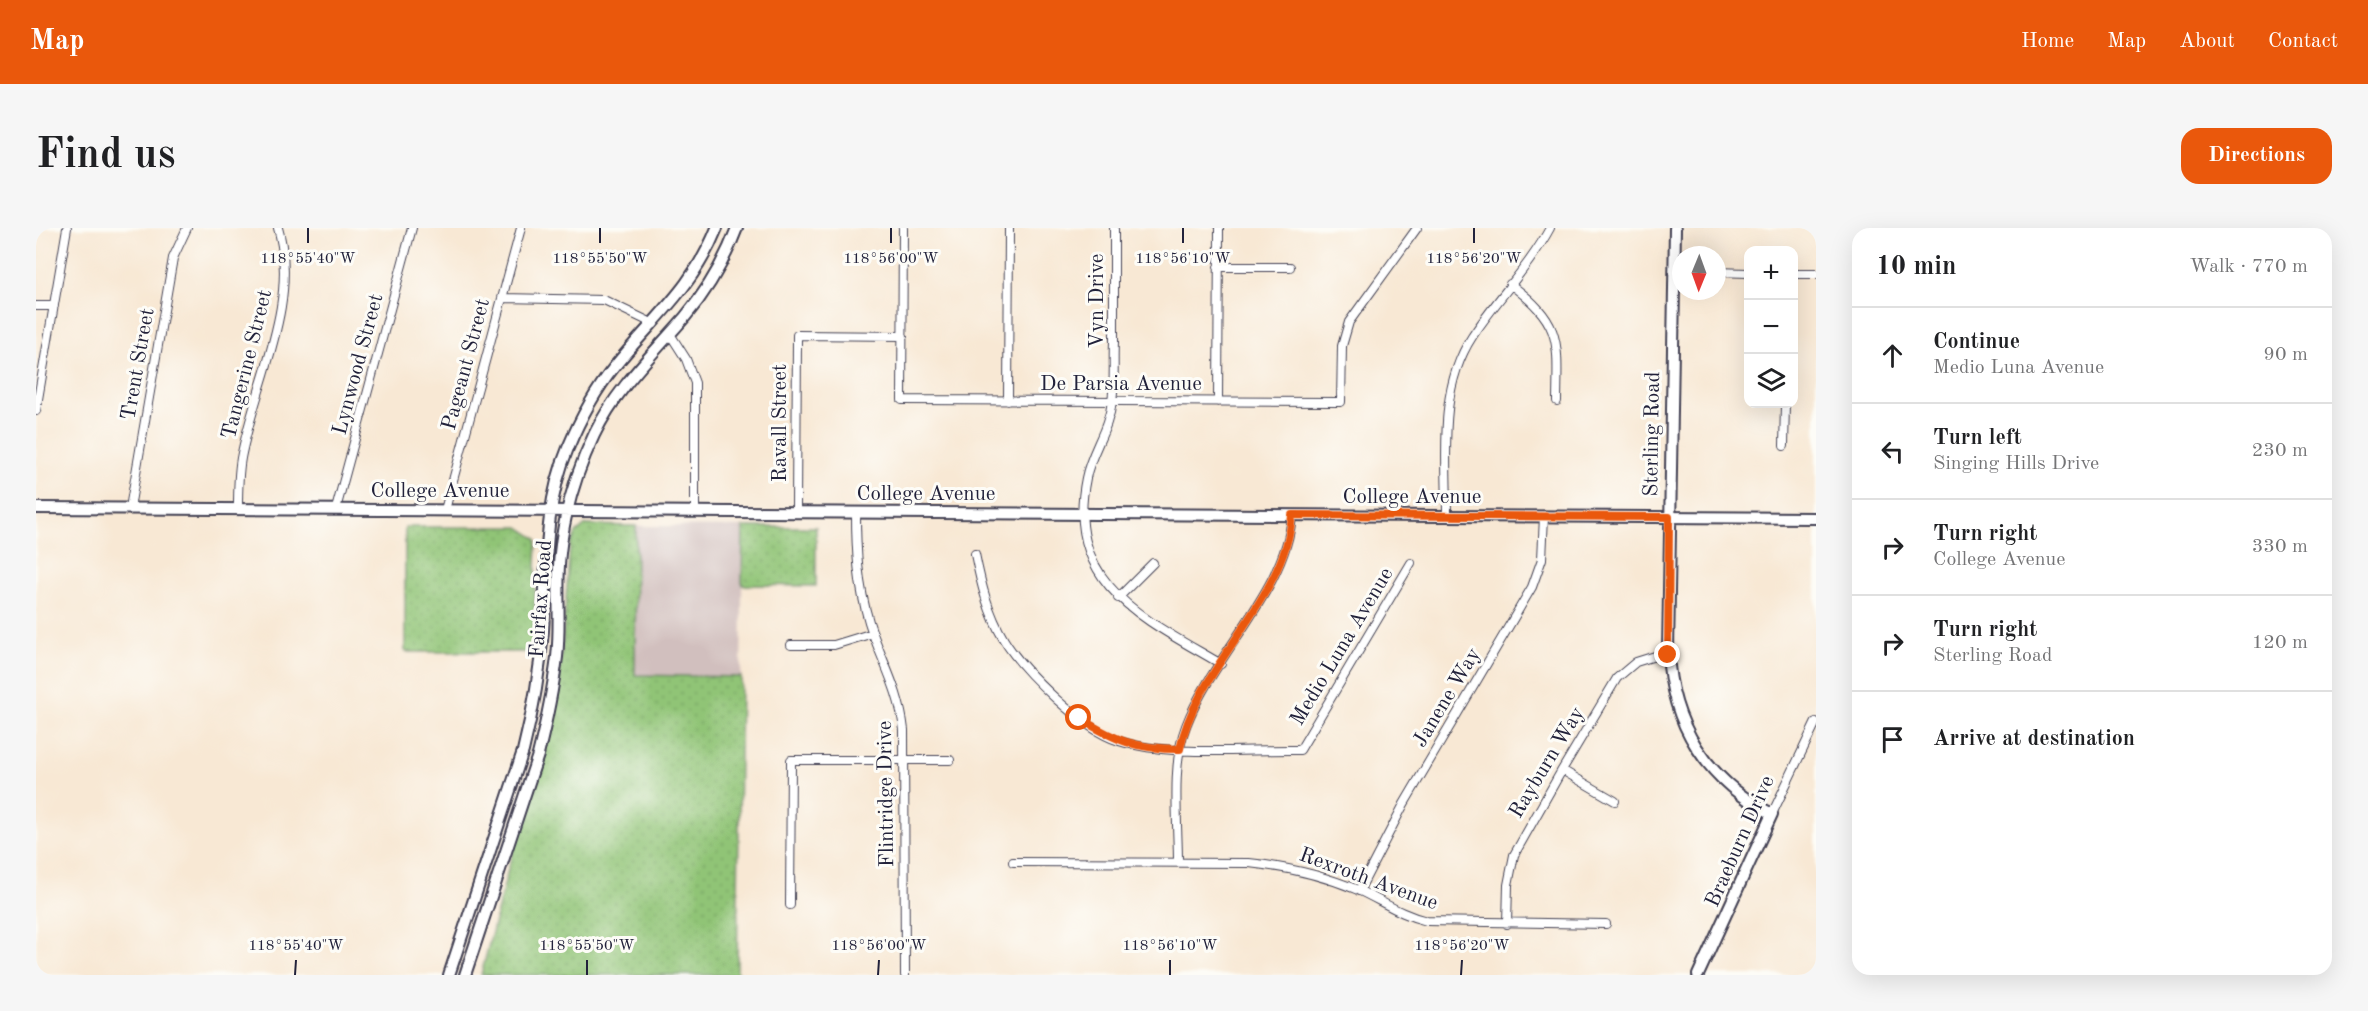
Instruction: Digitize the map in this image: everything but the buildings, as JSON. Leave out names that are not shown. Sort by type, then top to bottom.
[{"type":"street","points":[[36,411],[68,228]]},
{"type":"street","name":"Trent Street","points":[[130,508],[173,258],[187,228]]},
{"type":"street","name":"Tangerine Street","points":[[238,509],[241,456],[285,287],[284,255],[278,228]]},
{"type":"street","name":"Lynwood Street","points":[[336,509],[412,228]]},
{"type":"street","name":"Pageant Street","points":[[445,510],[521,228]]},
{"type":"street","name":"Fairfax Road","points":[[452,972],[532,717],[541,654],[544,553],[550,509],[566,451],[586,409],[615,366],[654,324],[694,272],[717,228]]},
{"type":"street","name":"Fairfax Road","points":[[465,975],[538,755],[547,719],[557,656],[560,553],[569,510],[585,456],[604,417],[631,375],[670,334],[712,280],[737,228]]},
{"type":"street","points":[[903,228],[903,336]]},
{"type":"street","points":[[1008,401],[1009,228]]},
{"type":"street","name":"Vyn Drive","points":[[1114,228],[1113,401],[1105,432],[1086,474],[1083,514],[1093,560],[1118,598],[1137,614],[1221,664]]},
{"type":"street","points":[[1218,402],[1219,228]]},
{"type":"street","name":"De Parsia Avenue","points":[[903,336],[902,400],[1341,402],[1342,346],[1349,322],[1417,228]]},
{"type":"street","points":[[1447,516],[1448,414],[1453,380],[1472,336],[1550,228]]},
{"type":"street","name":"Sterling Road","points":[[1675,228],[1676,246]]},
{"type":"street","points":[[1218,267],[1290,267]]},
{"type":"street","points":[[1726,272],[1744,273]]},
{"type":"street","points":[[1798,274],[1816,274]]},
{"type":"street","points":[[1510,284],[1544,313],[1554,332],[1557,355],[1557,401]]},
{"type":"street","points":[[502,298],[604,300],[654,324]]},
{"type":"street","name":"Sterling Road","points":[[1677,300],[1669,517],[1668,652],[1672,692],[1692,743],[1727,785],[1772,814]]},
{"type":"street","points":[[36,306],[54,306]]},
{"type":"street","points":[[670,334],[692,370],[697,395],[695,511]]},
{"type":"street","name":"Ravall Street","points":[[796,512],[797,335],[903,336]]},
{"type":"street","points":[[1784,446],[1785,408]]},
{"type":"street","name":"College Avenue","points":[[36,508],[550,509],[1816,518]]},
{"type":"street","name":"Flintridge Drive","points":[[856,512],[858,574],[873,633],[898,694],[904,730],[905,975]]},
{"type":"street","points":[[1178,862],[1180,749],[1191,713],[1283,558],[1292,515]]},
{"type":"street","name":"Janene Way","points":[[1359,891],[1404,804],[1532,587],[1542,559],[1544,516]]},
{"type":"street","name":"Medio Luna Avenue","points":[[975,554],[984,597],[1004,640],[1037,680],[1079,718],[1117,741],[1159,749],[1300,750],[1411,563]]},
{"type":"street","points":[[1118,598],[1153,563]]},
{"type":"street","points":[[791,645],[834,645],[873,633]]},
{"type":"street","name":"Rayburn Way","points":[[1507,924],[1508,885],[1514,855],[1562,770],[1617,678],[1636,662],[1668,652]]},
{"type":"street","name":"Braeburn Drive","points":[[1698,975],[1807,737],[1816,722]]},
{"type":"street","points":[[790,905],[791,760],[950,760]]},
{"type":"street","points":[[1562,770],[1615,801]]},
{"type":"street","name":"Rexroth Avenue","points":[[1013,862],[1178,862],[1275,865],[1311,873],[1359,891],[1400,912],[1426,921],[1606,924]]},
{"type":"shaded area","points":[[636,526],[743,527],[741,677],[635,675]]},
{"type":"green space","points":[[586,525],[636,526],[635,675],[741,677],[737,975],[481,975],[561,662],[570,546],[576,533]]},
{"type":"green space","points":[[405,527],[519,527],[537,539],[533,652],[405,652]]},
{"type":"green space","points":[[743,527],[816,527],[816,586],[742,585]]},
{"type":"route","points":[[1079,718],[1117,741],[1159,749],[1180,749],[1191,713],[1283,558],[1291,530],[1292,515],[1669,517],[1668,655]]}]
